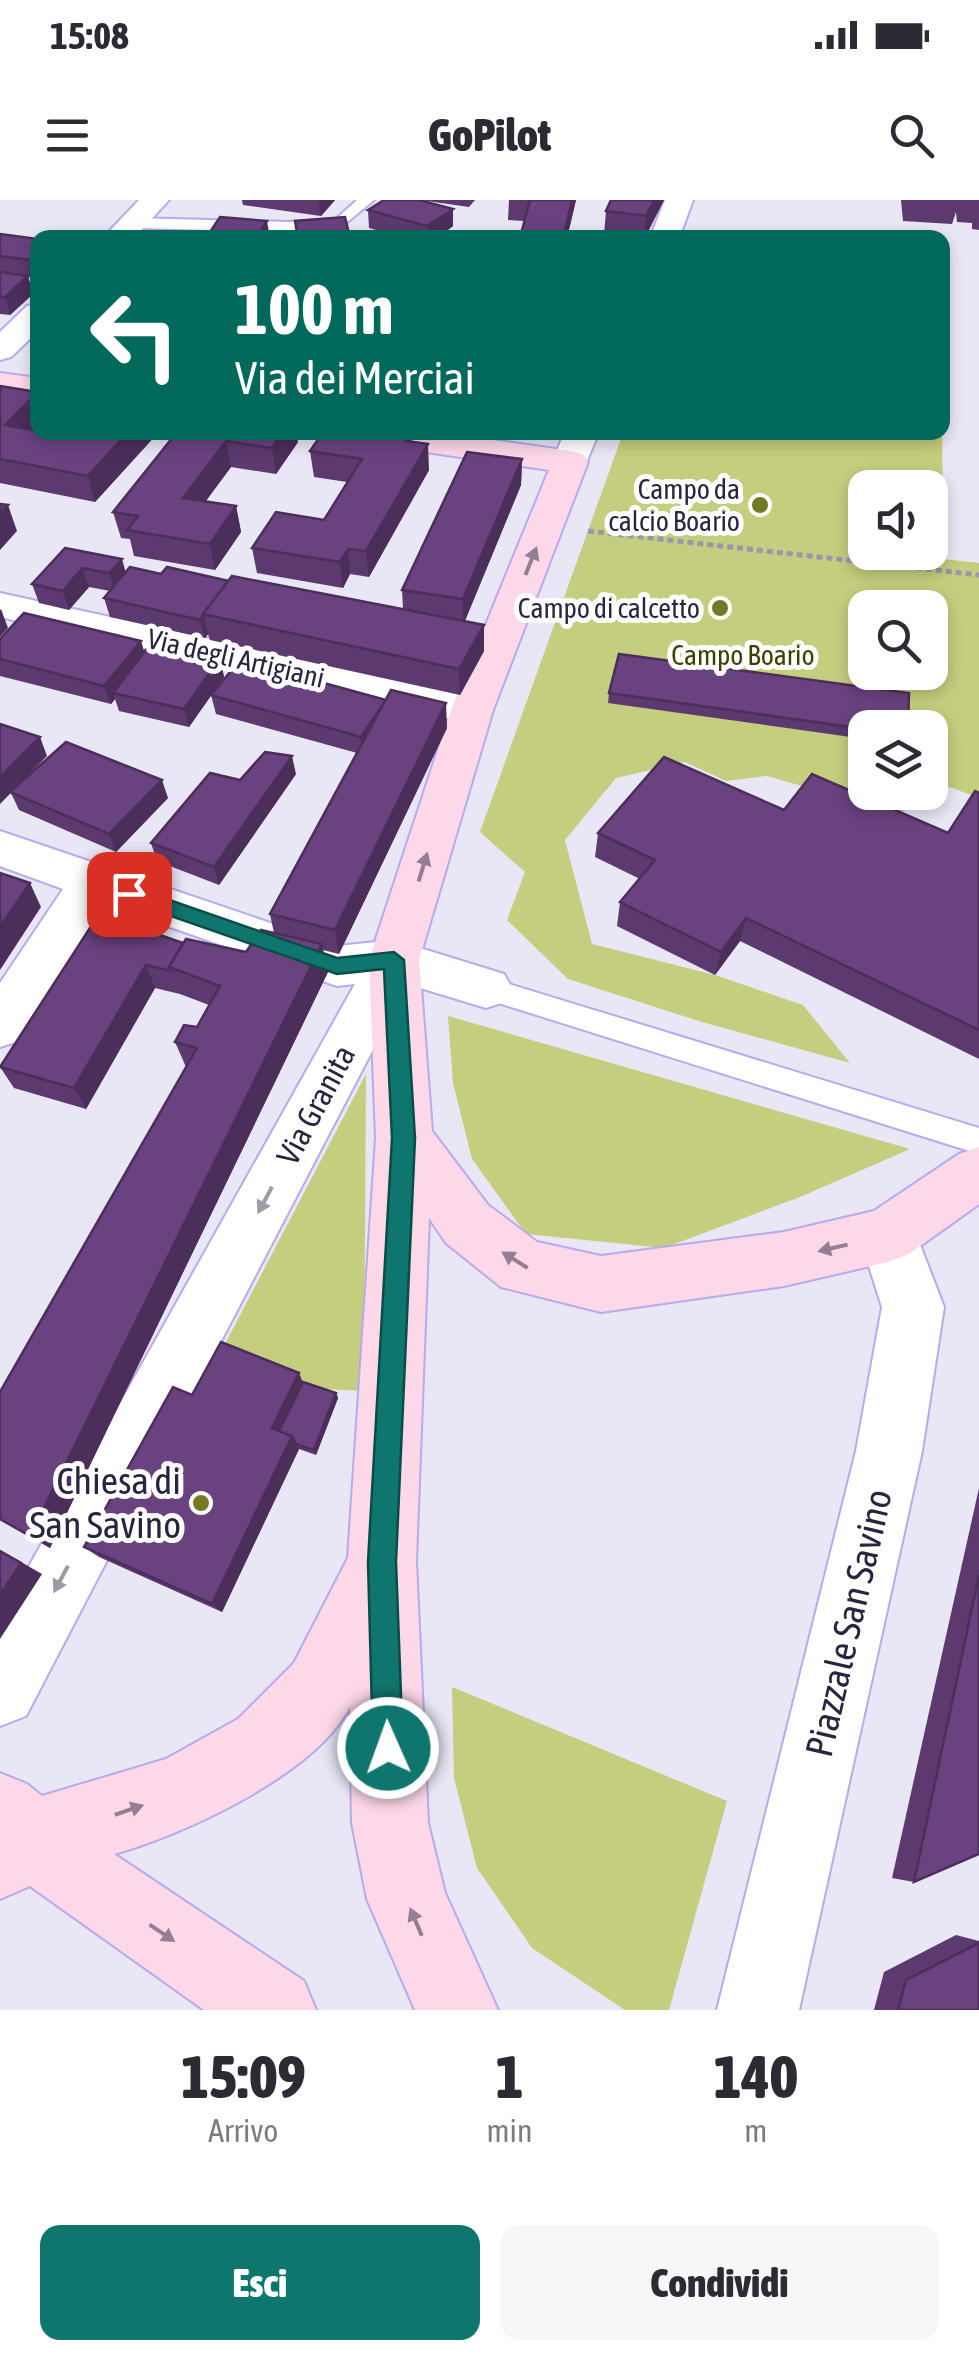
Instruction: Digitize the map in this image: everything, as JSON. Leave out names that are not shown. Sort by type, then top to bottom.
[{"type":"main road","points":[[0,383],[30,387]]},
{"type":"main road","points":[[474,440],[576,447]]},
{"type":"main road","name":"Via Granita","points":[[394,960],[472,710],[576,447]]},
{"type":"main road","points":[[394,960],[404,1138],[382,1562],[390,1823],[407,1899],[457,2010]]},
{"type":"main road","points":[[404,1138],[467,1224],[522,1267],[601,1284],[784,1259],[888,1236],[979,1172]]},
{"type":"main road","points":[[12,1836],[123,1813],[188,1789],[264,1745],[320,1688],[382,1562]]},
{"type":"main road","points":[[12,1836],[84,1880],[275,2010]]},
{"type":"street","points":[[125,230],[155,200]]},
{"type":"street","points":[[667,230],[680,200]]},
{"type":"street","points":[[0,350],[30,321]]},
{"type":"street","name":"Via degli Artigiani","points":[[0,605],[472,710]]},
{"type":"street","points":[[0,848],[337,966],[394,960],[486,988]]},
{"type":"street","points":[[0,1026],[94,881]]},
{"type":"street","name":"Via Granita","points":[[0,1690],[394,960]]},
{"type":"street","name":"Piazzale San Savino","points":[[758,2010],[890,1451],[913,1306],[888,1236]]},
{"type":"lane","points":[[125,230],[340,223],[366,200]]},
{"type":"lane","points":[[486,988],[979,1140]]},
{"type":"path","points":[[545,526],[979,575]]},
{"type":"green space","name":"Campo Boario","points":[[620,440],[942,440],[943,470],[848,470],[848,570],[948,570],[948,559],[979,563],[979,798],[948,786],[948,710],[848,710],[848,799],[767,776],[726,781],[685,762],[616,778],[565,840],[592,944],[715,975],[803,1005],[850,1063],[568,979],[507,920],[525,872],[480,832]]},
{"type":"green space","points":[[448,1016],[910,1149],[800,1197],[664,1248],[526,1234],[472,1159],[453,1083]]},
{"type":"green space","points":[[366,1074],[364,1391],[305,1388],[230,1357],[226,1342]]},
{"type":"green space","points":[[452,1687],[727,1801],[669,2010],[625,2010],[532,1948],[477,1868],[454,1778]]},
{"type":"building","points":[[384,200],[419,200],[453,209],[427,226],[368,210]]},
{"type":"building","points":[[530,200],[572,200],[565,230],[522,230]]},
{"type":"building","points":[[611,200],[654,200],[646,216],[606,211]]},
{"type":"building","points":[[220,217],[267,221],[261,230],[211,230]]},
{"type":"building","points":[[345,217],[348,230],[297,230],[295,221]]},
{"type":"building","points":[[0,234],[30,238],[30,260],[0,256]]},
{"type":"building","points":[[0,272],[28,276],[0,297]]},
{"type":"building","points":[[0,386],[30,391],[30,400],[5,425],[30,430],[30,440],[121,440],[88,476],[0,459]]},
{"type":"building","points":[[171,440],[277,440],[272,448],[226,441],[183,498],[236,506],[210,544],[127,530],[138,516],[113,512]]},
{"type":"building","points":[[318,440],[407,440],[428,444],[366,551],[348,549],[340,562],[252,548],[276,512],[324,520],[362,459],[310,451]]},
{"type":"building","points":[[467,452],[522,459],[463,599],[402,590]]},
{"type":"building","points":[[65,548],[122,559],[109,573],[82,568],[63,591],[32,584]]},
{"type":"building","points":[[130,567],[161,574],[167,567],[229,581],[200,620],[104,598]]},
{"type":"building","points":[[232,576],[484,625],[459,669],[203,614]]},
{"type":"building","points":[[24,613],[141,641],[104,686],[0,659],[0,639]]},
{"type":"building","points":[[151,643],[220,658],[184,709],[113,693]]},
{"type":"building","points":[[619,654],[848,685],[848,690],[909,693],[909,710],[848,710],[848,727],[609,693]]},
{"type":"building","points":[[240,660],[386,700],[361,737],[211,695]]},
{"type":"building","points":[[391,690],[446,703],[335,930],[270,914]]},
{"type":"building","points":[[0,724],[40,737],[0,777]]},
{"type":"building","points":[[66,742],[162,780],[109,834],[10,792]]},
{"type":"building","points":[[265,752],[292,756],[214,867],[151,843],[210,773],[240,780]]},
{"type":"building","points":[[664,757],[784,810],[812,774],[848,790],[848,810],[895,810],[948,833],[975,791],[979,793],[979,1030],[746,918],[721,952],[620,902],[655,860],[598,833]]},
{"type":"building","points":[[0,873],[30,883],[0,927]]},
{"type":"building","points":[[99,914],[183,943],[169,967],[171,971],[146,965],[74,1088],[0,1067]]},
{"type":"building","points":[[261,930],[322,944],[30,1536],[0,1519],[0,1392],[197,1048],[175,1042],[184,1025],[197,1027],[220,986],[169,967],[186,939],[246,952]]},
{"type":"building","name":"Chiesa di San Savino","points":[[221,1342],[299,1373],[272,1428],[292,1436],[212,1604],[84,1547],[173,1387],[192,1395]]},
{"type":"building","points":[[303,1382],[336,1393],[314,1450],[296,1444],[292,1436],[279,1431]]},
{"type":"building","points":[[0,1551],[21,1563],[0,1595]]},
{"type":"building","points":[[979,1575],[979,1854],[914,1882]]},
{"type":"building","points":[[979,1943],[979,2010],[898,2010],[906,1980]]},
{"type":"place","name":"Campo da calcio Boario","points":[[760,505]]},
{"type":"place","name":"Campo di calcetto","points":[[720,608]]},
{"type":"place","name":"Chiesa di San Savino","points":[[201,1503]]},
{"type":"route","points":[[129,894],[337,966],[394,960],[404,1138],[382,1562],[388,1748]]}]
